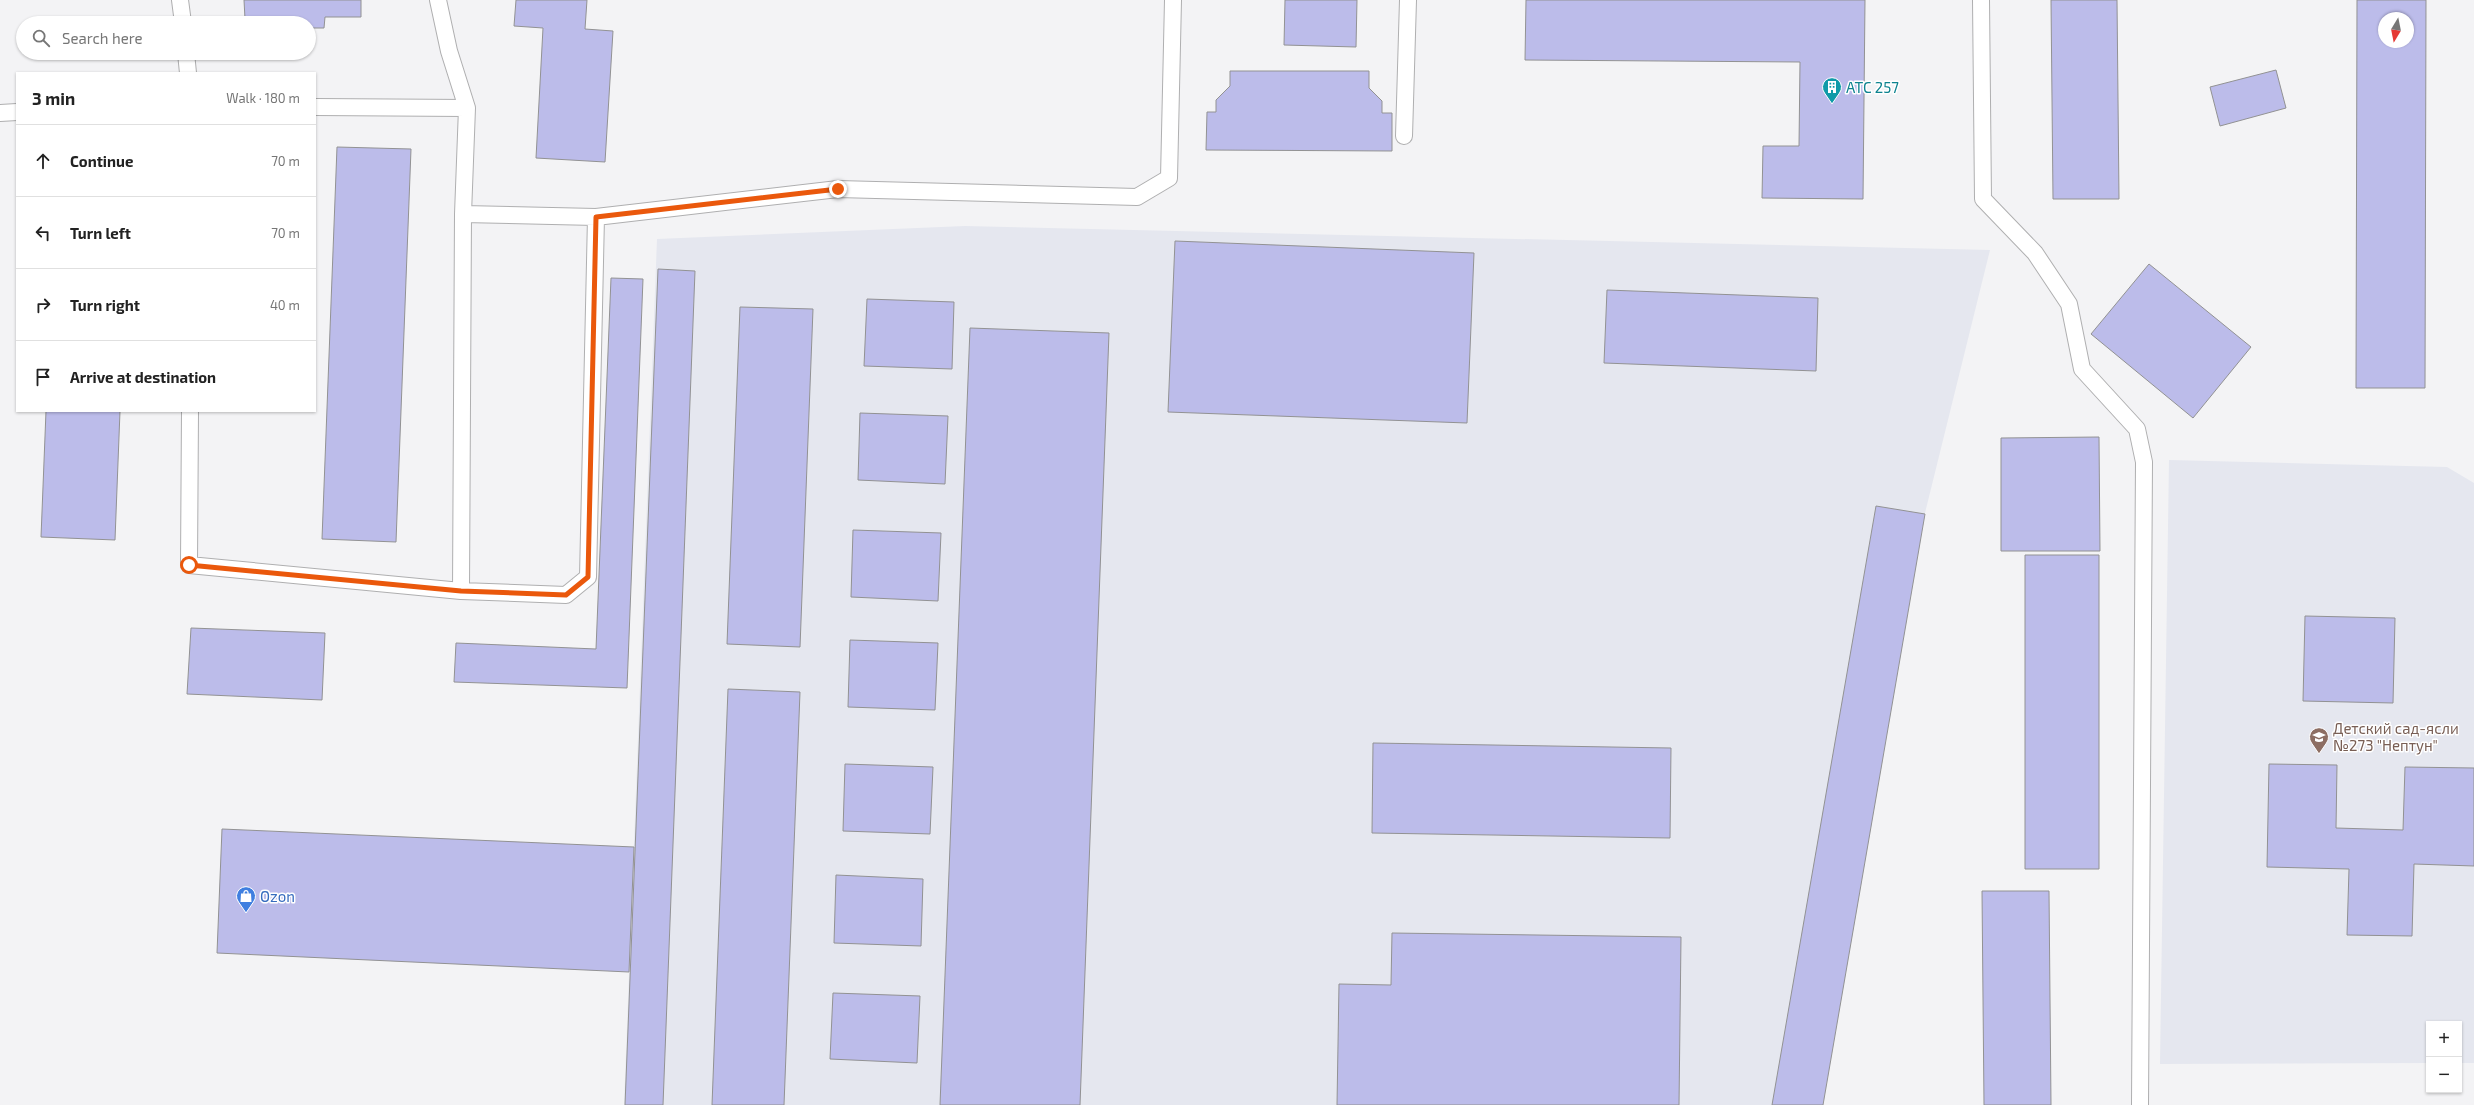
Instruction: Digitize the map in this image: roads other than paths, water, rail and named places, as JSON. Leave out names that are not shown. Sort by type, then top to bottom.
[{"type":"lane","points":[[180,0],[182,16]]},
{"type":"lane","points":[[438,0],[449,51],[467,108],[463,214],[461,591]]},
{"type":"lane","points":[[463,214],[596,217],[838,189],[1137,197],[1169,178],[1173,0]]},
{"type":"lane","points":[[1404,136],[1408,0]]},
{"type":"lane","points":[[1980,0],[1983,199],[2035,253],[2069,304],[2082,369],[2137,429],[2144,462],[2140,1105]]},
{"type":"lane","points":[[187,60],[188,72]]},
{"type":"lane","points":[[316,108],[467,108]]},
{"type":"lane","points":[[0,112],[16,112]]},
{"type":"lane","points":[[190,412],[189,565],[461,591],[566,595],[588,577],[596,217]]},
{"type":"place","name":"АТС 257","points":[[1832,104]]},
{"type":"place","name":"Детский сад-ясли №273 \"Нептун\"","points":[[2319,754]]},
{"type":"place","name":"Ozon","points":[[246,913]]}]
